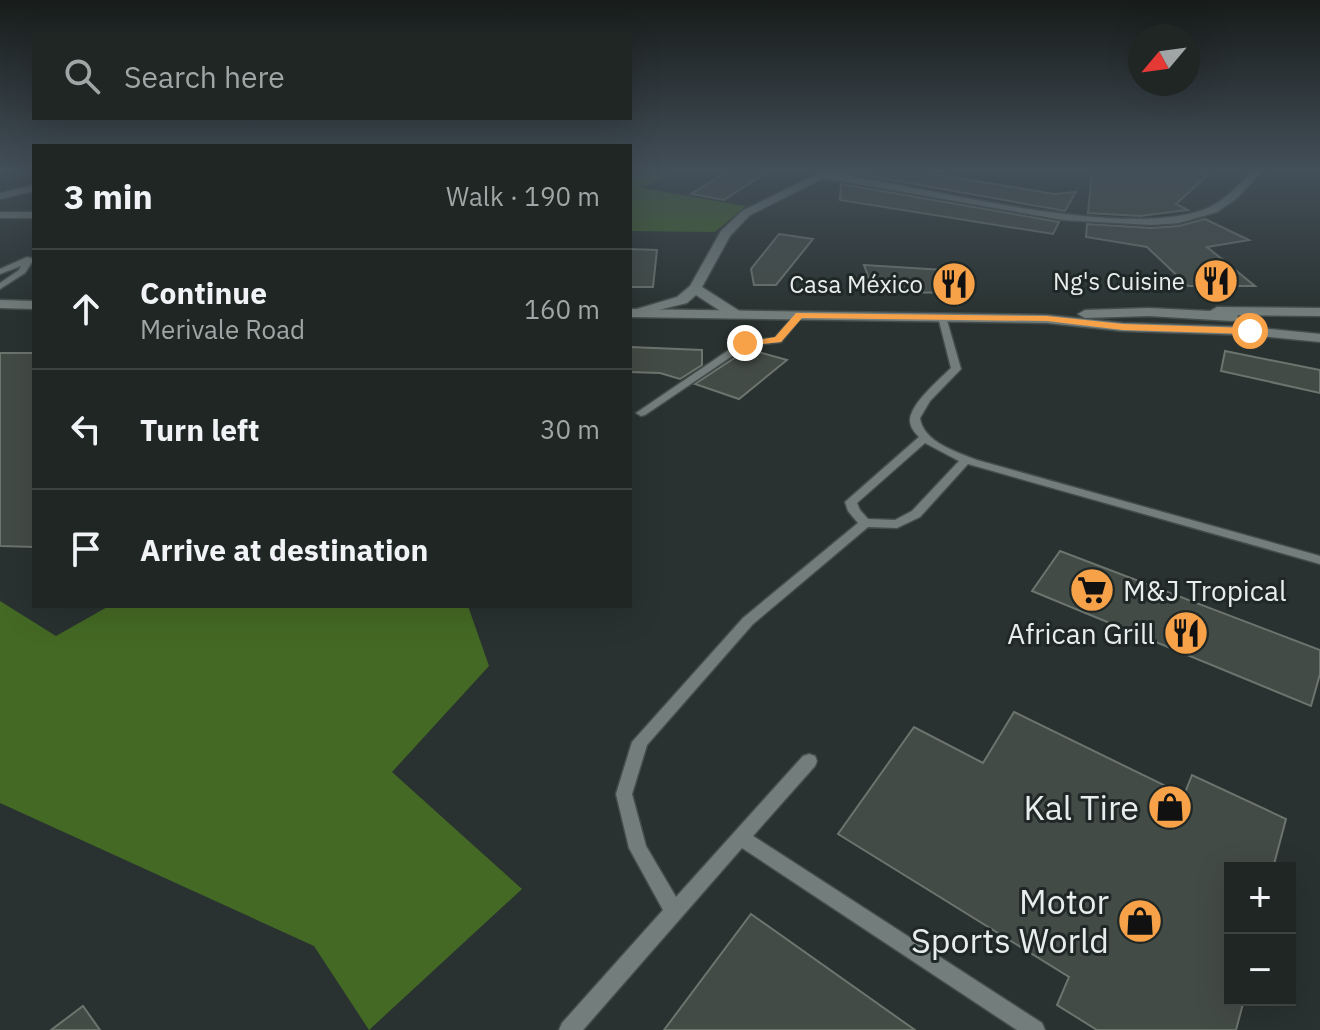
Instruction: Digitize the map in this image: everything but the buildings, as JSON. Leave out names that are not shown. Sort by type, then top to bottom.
[{"type":"street","points":[[632,314],[682,300],[695,288],[725,234],[739,220]]},
{"type":"street","points":[[695,288],[736,315]]},
{"type":"street","points":[[0,304],[32,305]]},
{"type":"street","points":[[1047,319],[1107,311],[1320,312]]},
{"type":"street","points":[[1149,312],[1320,325]]},
{"type":"street","points":[[632,314],[1047,319],[1123,327],[1250,331],[1316,338]]},
{"type":"lane","points":[[0,272],[30,259]]},
{"type":"lane","points":[[0,287],[22,271],[30,259]]},
{"type":"lane","points":[[641,413],[745,343],[778,340],[799,315]]},
{"type":"lane","points":[[942,317],[956,369],[919,408],[914,419],[925,437],[966,460],[1320,560]]},
{"type":"lane","points":[[865,523],[854,511],[851,502],[925,437]]},
{"type":"lane","points":[[674,911],[638,848],[624,794],[640,742],[748,621],[865,523],[897,524],[916,514],[966,460]]},
{"type":"lane","points":[[569,1030],[809,761]]},
{"type":"lane","points":[[740,837],[1035,1030]]},
{"type":"green space","points":[[632,220],[729,220],[715,232],[632,231]]},
{"type":"green space","points":[[0,601],[56,636],[105,608],[469,608],[489,666],[392,772],[522,889],[369,1030],[314,946],[0,803]]},
{"type":"place","name":"Ng's Cuisine","points":[[1216,281]]},
{"type":"place","name":"Casa México","points":[[954,284]]},
{"type":"place","name":"M&J Tropical","points":[[1092,590]]},
{"type":"place","name":"African Grill","points":[[1186,633]]},
{"type":"place","name":"Kal Tire","points":[[1170,807]]},
{"type":"place","name":"Motor Sports World","points":[[1140,921]]},
{"type":"route","points":[[745,343],[778,340],[799,315],[1047,319],[1123,327],[1250,331]]}]
